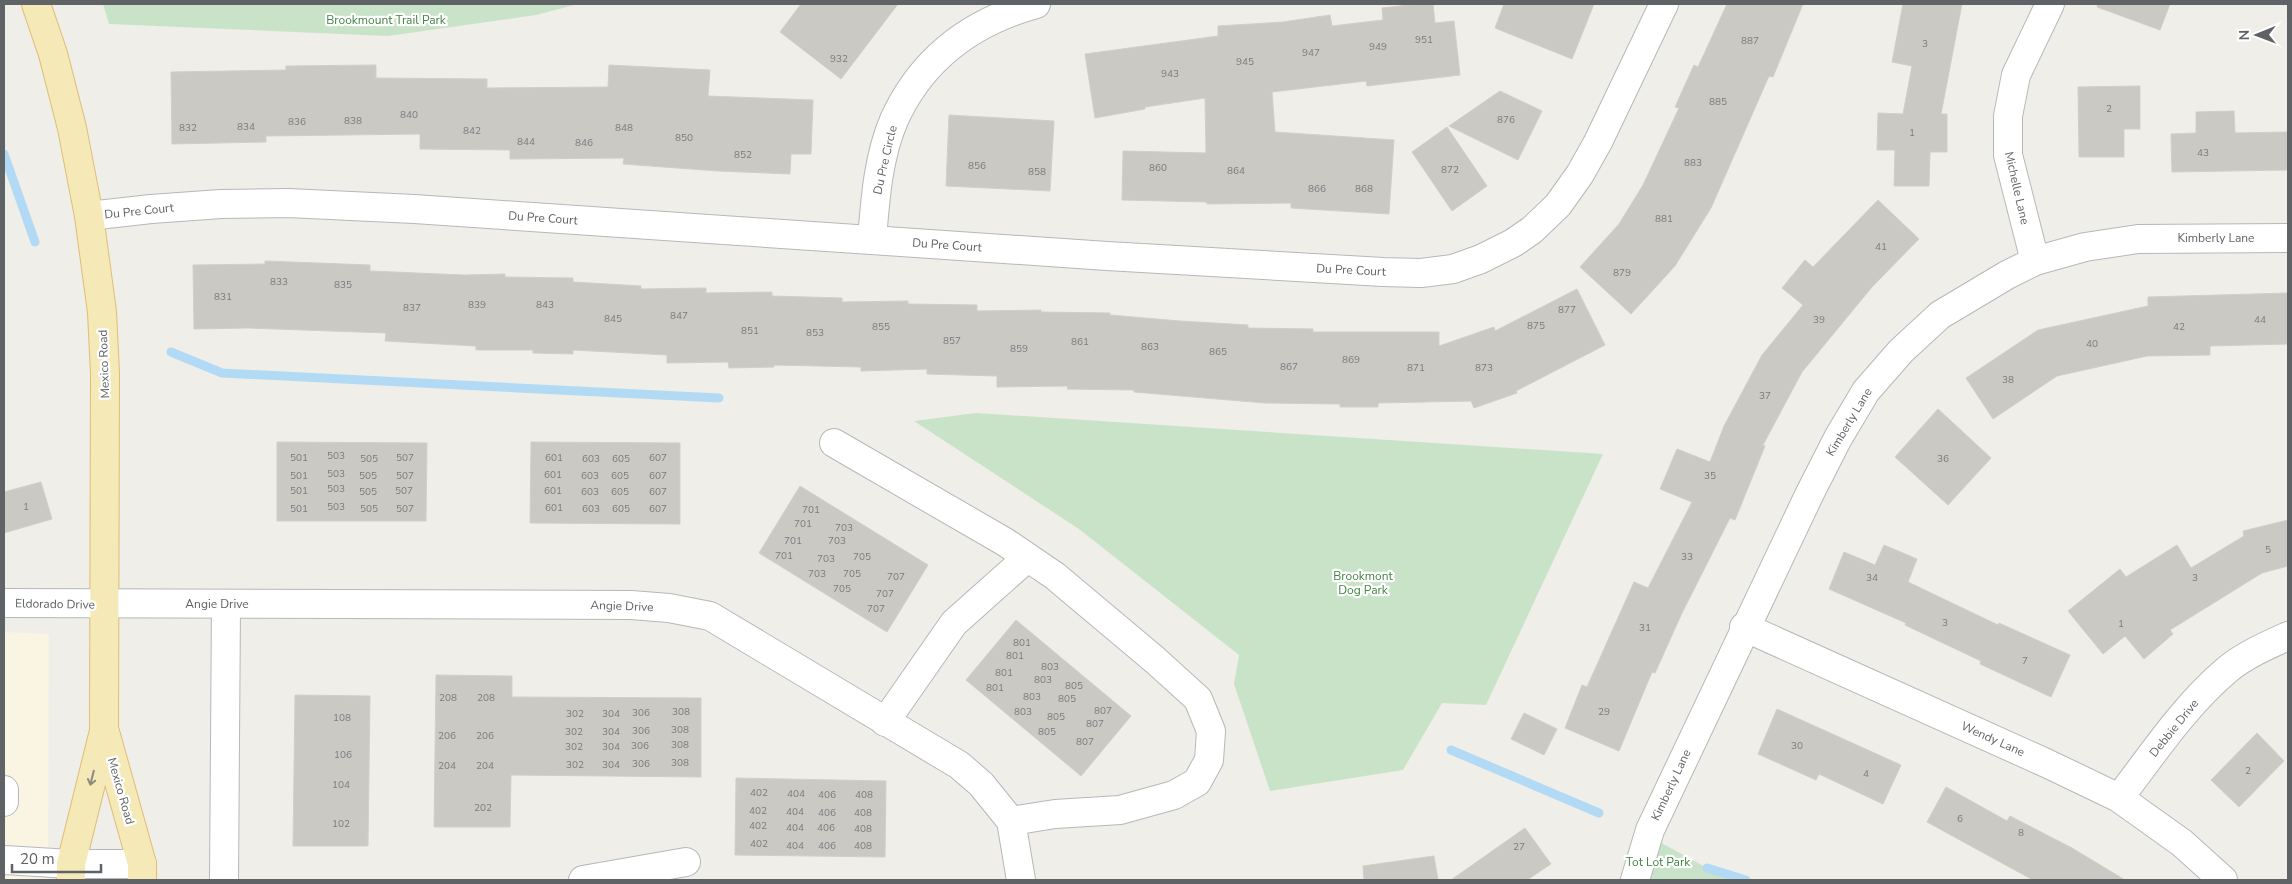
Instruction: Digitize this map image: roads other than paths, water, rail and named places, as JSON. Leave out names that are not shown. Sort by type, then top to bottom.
[{"type":"main road","name":"Mexico Road","points":[[36,4],[53,54],[72,128],[90,216],[102,312],[105,373],[106,604],[104,731],[71,872]]},
{"type":"main road","name":"Mexico Road","points":[[104,731],[142,872]]},
{"type":"street","name":"Du Pre Circle","points":[[872,240],[876,197],[884,154],[894,122],[910,90],[941,54],[978,26],[1012,10],[1036,4]]},
{"type":"street","name":"Du Pre Court","points":[[90,216],[212,204],[288,203],[414,209],[1383,272],[1421,273],[1452,269],[1481,259],[1513,243],[1532,230],[1558,205],[1580,174],[1598,142],[1664,4]]},
{"type":"street","name":"Michelle Lane","points":[[2035,261],[2008,155],[2008,116],[2016,75],[2050,4]]},
{"type":"street","name":"Kimberly Lane","points":[[1635,880],[1650,830],[1744,627],[1838,438],[1866,392],[1901,350],[1940,315],[1974,293],[2035,261],[2085,247],[2138,239],[2288,238]]},
{"type":"street","points":[[834,443],[1005,542],[1054,576],[1155,660],[1198,699],[1211,731],[1209,760],[1197,782],[1174,795],[1120,810],[1055,814],[1011,821]]},
{"type":"street","points":[[885,722],[954,623],[1027,558]]},
{"type":"street","name":"Eldorado Drive","points":[[4,603],[106,604]]},
{"type":"street","name":"Angie Drive","points":[[106,604],[631,605],[669,608],[710,616],[959,765],[981,784],[1011,821],[1021,880]]},
{"type":"street","points":[[224,880],[226,604]]},
{"type":"street","name":"Wendy Lane","points":[[1744,627],[2046,763],[2119,798],[2182,843],[2223,880]]},
{"type":"street","name":"Debbie Drive","points":[[2119,798],[2187,708],[2229,668],[2266,645],[2288,636]]},
{"type":"street","points":[[4,790],[4,802]]},
{"type":"street","points":[[4,860],[71,872],[142,872]]},
{"type":"street","points":[[583,880],[686,862]]},
{"type":"waterway","points":[[4,154],[35,242]]},
{"type":"waterway","points":[[171,352],[222,373],[719,398]]},
{"type":"waterway","points":[[1451,750],[1599,813]]},
{"type":"waterway","points":[[1707,868],[1746,880]]},
{"type":"park label","name":"Brookmount Trail Park","points":[[386,20]]},
{"type":"park label","name":"Brookmont Dog Park","points":[[1363,583]]},
{"type":"park label","name":"Tot Lot Park","points":[[1658,862]]}]
